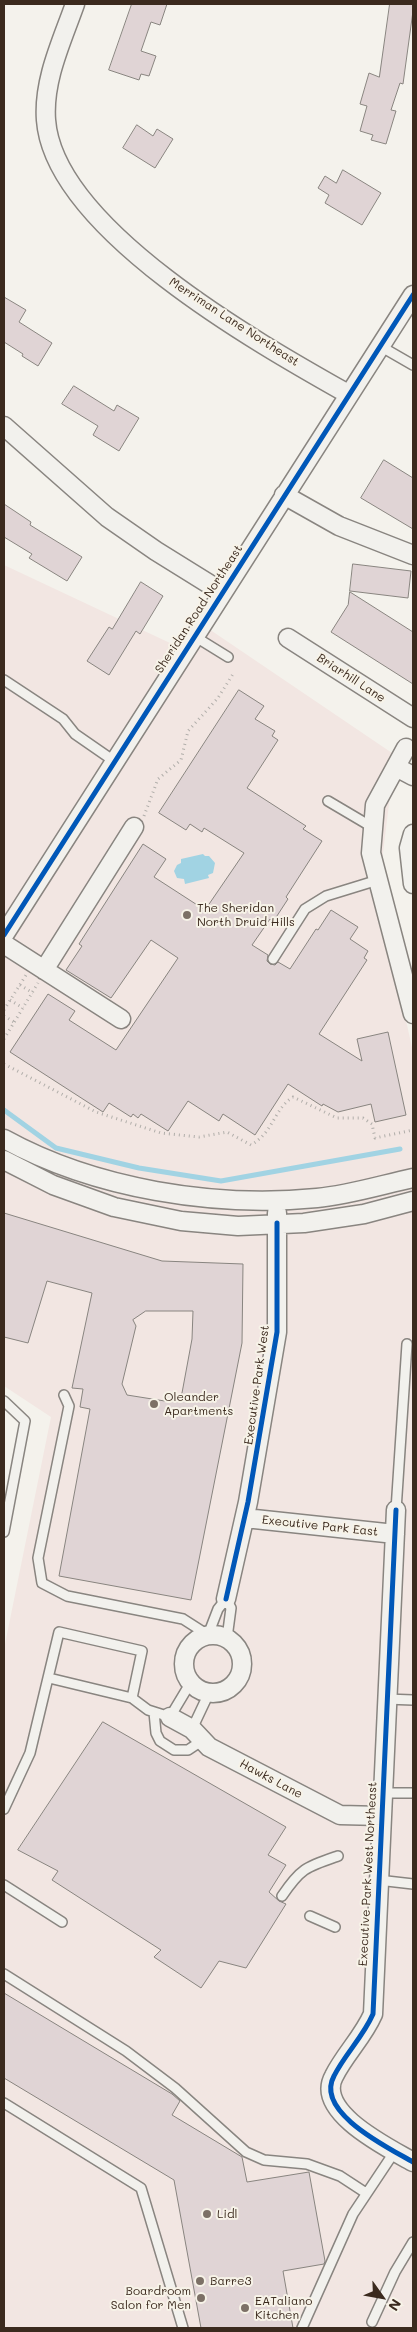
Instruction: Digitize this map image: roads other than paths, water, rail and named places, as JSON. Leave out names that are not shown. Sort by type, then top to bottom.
[{"type":"street","name":"Merriman Lane Northeast","points":[[74,4],[48,82],[46,121],[56,159],[72,186],[101,222],[181,291],[348,394]]},
{"type":"street","name":"Sheridan Road Northeast","points":[[4,934],[413,295]]},
{"type":"street","points":[[4,426],[107,517],[156,552],[222,592]]},
{"type":"street","points":[[284,495],[339,526],[413,555]]},
{"type":"street","name":"Briarhill Lane","points":[[288,638],[413,718]]},
{"type":"street","points":[[406,748],[375,804],[371,853],[413,1014]]},
{"type":"street","points":[[396,766],[413,776]]},
{"type":"street","points":[[44,970],[134,827]]},
{"type":"street","points":[[413,834],[409,848],[413,884]]},
{"type":"street","points":[[4,944],[121,1019]]},
{"type":"street","points":[[4,1139],[73,1170],[119,1183],[222,1199],[276,1200],[318,1198],[354,1192],[413,1178]]},
{"type":"street","points":[[4,1160],[53,1185],[114,1206],[190,1222],[238,1226],[304,1223],[364,1214],[413,1201]]},
{"type":"street","name":"Executive Park West","points":[[226,1598],[245,1518],[277,1332],[276,1200]]},
{"type":"street","name":"Executive Park West Northeast","points":[[396,1510],[373,2014],[366,2029],[332,2078],[331,2092],[333,2104],[345,2117],[362,2131],[413,2162]]},
{"type":"street","name":"Executive Park East","points":[[245,1518],[395,1534]]},
{"type":"street","points":[[208,1635],[218,1635],[227,1638],[240,1651],[242,1669],[233,1685],[225,1690],[209,1693],[191,1682],[184,1663],[186,1654],[199,1638],[208,1635]]},
{"type":"street","name":"Hawks Lane","points":[[162,1715],[197,1735],[210,1747],[340,1815],[381,1816]]},
{"type":"lane","points":[[380,346],[413,365]]},
{"type":"lane","points":[[194,636],[228,657]]},
{"type":"lane","points":[[4,680],[63,719],[74,734],[114,761]]},
{"type":"lane","points":[[328,801],[372,827]]},
{"type":"lane","points":[[273,959],[305,909],[326,896],[378,880]]},
{"type":"lane","points":[[396,1510],[407,1344]]},
{"type":"lane","points":[[64,1395],[69,1406],[38,1558],[42,1583],[67,1596],[183,1619],[208,1635],[218,1609],[226,1598],[231,1608],[227,1638]]},
{"type":"lane","points":[[4,1401],[25,1421],[4,1532]]},
{"type":"lane","points":[[4,1809],[30,1753],[59,1632],[142,1651],[132,1698]]},
{"type":"lane","points":[[49,1678],[132,1698],[148,1710],[162,1715]]},
{"type":"lane","points":[[191,1682],[162,1715],[156,1733],[160,1740],[174,1750],[188,1750],[197,1735],[209,1693]]},
{"type":"lane","points":[[386,1699],[413,1700]]},
{"type":"lane","points":[[382,1793],[413,1793]]},
{"type":"lane","points":[[282,1896],[300,1872],[310,1866],[338,1856]]},
{"type":"lane","points":[[378,1880],[413,1884]]},
{"type":"lane","points":[[4,1885],[62,1922]]},
{"type":"lane","points":[[310,1916],[335,1927]]},
{"type":"lane","points":[[4,1974],[126,2051],[175,2088],[246,2152],[264,2160],[307,2164],[340,2176],[366,2193]]},
{"type":"lane","points":[[4,2103],[142,2188],[183,2328]]},
{"type":"lane","points":[[302,2328],[353,2214],[395,2151]]},
{"type":"lane","points":[[372,2322],[395,2272],[413,2242]]},
{"type":"water","points":[[203,854],[209,856],[215,863],[213,873],[208,875],[209,878],[185,884],[184,879],[177,878],[174,871],[177,865],[181,863],[181,859]]},
{"type":"waterway","points":[[4,1110],[56,1148],[139,1168],[221,1181],[400,1149]]},
{"type":"place","name":"The Sheridan North Druid Hills","points":[[187,915]]},
{"type":"place","name":"Oleander Apartments","points":[[154,1404]]},
{"type":"place","name":"Lidl","points":[[207,2214]]},
{"type":"place","name":"Barre3","points":[[200,2281]]},
{"type":"place","name":"Boardroom Salon for Men","points":[[201,2298]]},
{"type":"place","name":"EATaliano Kitchen","points":[[245,2308]]}]
